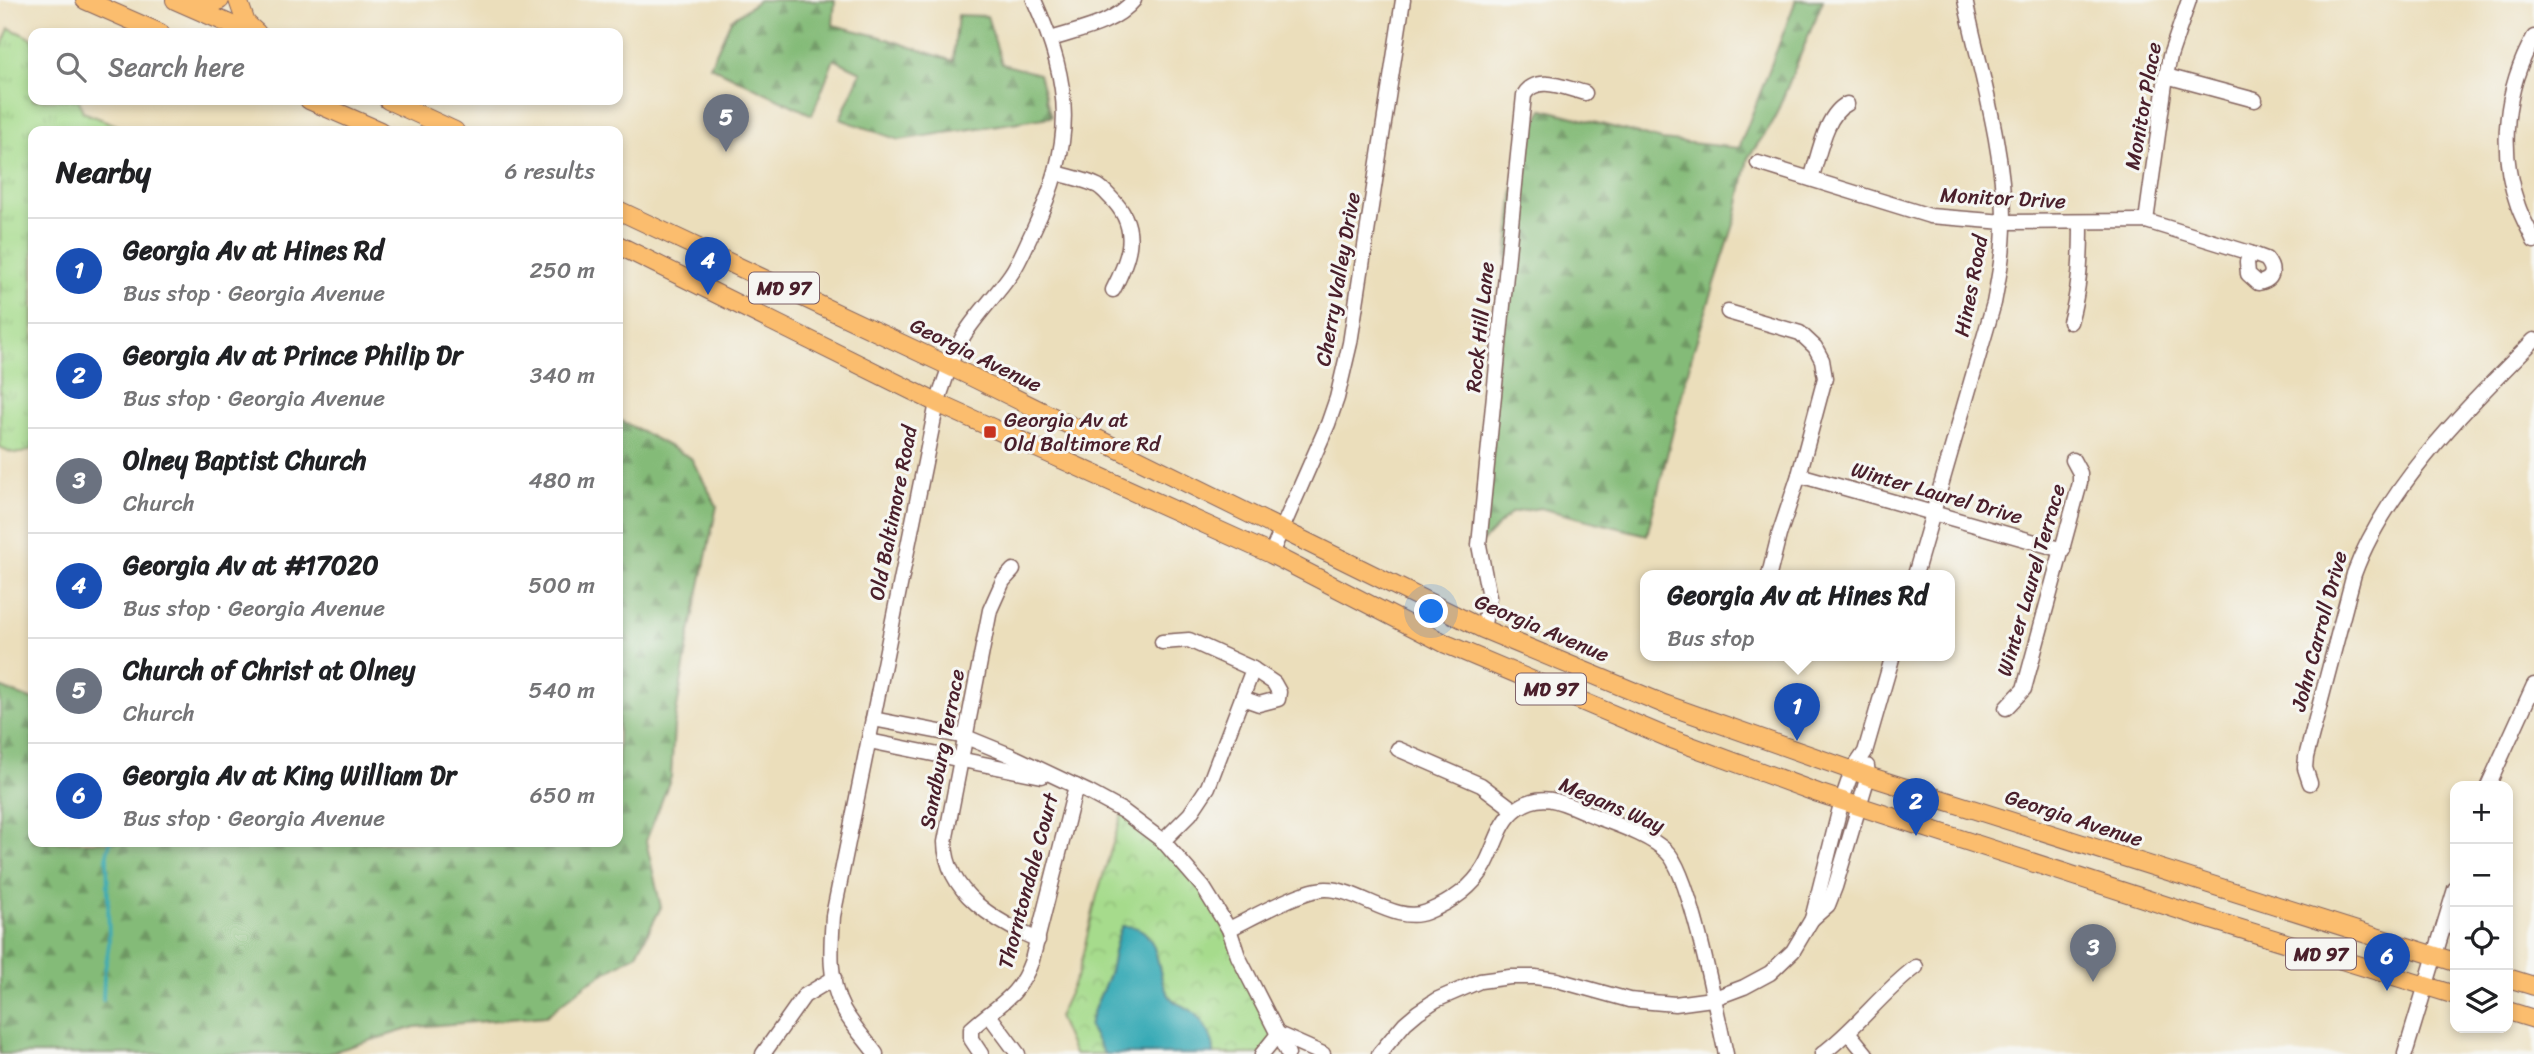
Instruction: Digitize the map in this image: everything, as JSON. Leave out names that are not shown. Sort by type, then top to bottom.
[{"type":"main road","points":[[85,0],[149,28]]},
{"type":"main road","points":[[176,0],[197,6],[211,5],[220,0]]},
{"type":"main road","points":[[176,0],[239,28]]},
{"type":"main road","points":[[239,0],[246,23],[252,28]]},
{"type":"main road","points":[[320,105],[369,126]]},
{"type":"main road","points":[[399,105],[445,126]]},
{"type":"main road","name":"Georgia Avenue","points":[[623,212],[950,367],[1483,629],[1664,704],[1860,774],[2450,960]]},
{"type":"main road","name":"MD 97","points":[[623,247],[937,403],[1271,554],[1446,643],[1669,738],[1860,807],[2450,994]]},
{"type":"main road","points":[[2513,980],[2534,986]]},
{"type":"main road","points":[[2513,1013],[2534,1019]]},
{"type":"street","name":"Old Baltimore Road","points":[[876,1054],[842,1007],[830,954],[833,916],[937,403],[966,331],[1013,273],[1044,208],[1057,173],[1065,116],[1062,80],[1051,39],[1034,0]]},
{"type":"street","points":[[1051,39],[1108,20],[1128,8],[1134,0]]},
{"type":"street","name":"Cherry Valley Drive","points":[[1271,554],[1328,424],[1350,344],[1403,0]]},
{"type":"street","name":"Hines Road","points":[[1916,570],[1994,303],[2002,260],[2003,190],[1965,0]]},
{"type":"street","name":"Monitor Place","points":[[2146,221],[2166,76],[2189,0]]},
{"type":"street","points":[[2534,37],[2515,79],[2507,122],[2506,149],[2518,207],[2534,241]]},
{"type":"street","points":[[2166,76],[2255,100]]},
{"type":"street","name":"Rock Hill Lane","points":[[1483,629],[1489,597],[1479,545],[1524,95],[1529,87],[1537,83],[1585,93]]},
{"type":"street","points":[[1811,179],[1831,118],[1838,108],[1847,103]]},
{"type":"street","name":"Monitor Drive","points":[[1758,163],[1930,216],[2004,222],[2146,221],[2250,253]]},
{"type":"street","points":[[1057,173],[1099,187],[1122,208],[1129,228],[1130,246],[1124,268],[1113,290]]},
{"type":"street","points":[[2070,322],[2078,294],[2081,223]]},
{"type":"street","points":[[1728,312],[1800,333],[1815,347],[1822,360],[1825,378],[1770,570]]},
{"type":"street","name":"John Carroll Drive","points":[[2310,783],[2305,768],[2306,758],[2354,574],[2364,547],[2381,517],[2430,452],[2534,340]]},
{"type":"street","name":"Winter Laurel Terrace","points":[[2006,708],[2024,689],[2063,550],[2080,483],[2080,472],[2073,460]]},
{"type":"street","name":"Winter Laurel Drive","points":[[1799,475],[2063,550]]},
{"type":"street","name":"Sandburg Terrace","points":[[1013,570],[1003,581],[990,610],[945,842],[945,857],[948,867],[964,890],[991,917],[1038,940]]},
{"type":"street","points":[[1162,642],[1189,640],[1230,657],[1274,683],[1279,692],[1278,699],[1259,704],[1242,698]]},
{"type":"street","points":[[1812,919],[1828,905],[1860,807],[1860,774],[1891,661]]},
{"type":"street","points":[[1163,841],[1189,814],[1208,787],[1253,669]]},
{"type":"street","points":[[2490,781],[2534,685]]},
{"type":"street","points":[[873,719],[966,737],[1010,755],[1123,811],[1163,841],[1203,887],[1228,929],[1238,956],[1288,1054]]},
{"type":"street","points":[[869,741],[1056,778]]},
{"type":"street","points":[[1228,929],[1307,892],[1324,888],[1342,890],[1405,915],[1423,914],[1462,892],[1475,881],[1514,810],[1481,785],[1398,749]]},
{"type":"street","points":[[1379,1054],[1418,1012],[1436,1000],[1480,981],[1535,977],[1629,1000],[1658,1004],[1713,999],[1770,973],[1793,951],[1812,919],[1842,800],[1860,774]]},
{"type":"street","name":"Thorntondale Court","points":[[981,1054],[970,1033],[974,1026],[1006,1003],[1025,981],[1038,940],[1076,786]]},
{"type":"street","name":"Megans Way","points":[[1514,810],[1536,799],[1556,799],[1666,850],[1681,874],[1726,1054]]},
{"type":"street","points":[[2406,1054],[2450,907]]},
{"type":"street","points":[[1829,1052],[1916,967]]},
{"type":"street","points":[[764,1054],[791,1011],[804,996],[834,978]]},
{"type":"street","points":[[989,1015],[1018,1054]]},
{"type":"street","points":[[1849,1032],[1866,1054]]},
{"type":"street","points":[[1262,1054],[1278,1034]]},
{"type":"street","points":[[1278,1034],[1323,1054]]},
{"type":"green space","points":[[759,0],[835,0],[833,25],[878,36],[953,61],[958,15],[987,16],[1002,64],[1039,74],[1051,117],[899,140],[840,119],[861,72],[834,59],[812,115],[710,66],[731,20]]},
{"type":"green space","points":[[1796,0],[1823,0],[1773,122],[1748,158],[1736,218],[1692,355],[1647,535],[1540,508],[1511,513],[1479,545],[1517,155],[1543,109],[1662,140],[1739,148]]},
{"type":"green space","points":[[9,28],[28,37],[28,105],[81,105],[83,112],[118,126],[28,126],[28,451],[20,453],[0,447],[0,50]]},
{"type":"green space","points":[[623,422],[691,458],[717,506],[689,637],[674,726],[671,777],[646,841],[661,907],[637,954],[586,984],[546,1016],[415,1027],[326,1054],[0,1054],[0,687],[28,698],[28,847],[623,847]]},
{"type":"green space","points":[[1123,811],[1203,887],[1278,1034],[1262,1054],[1074,1054],[1058,1017],[1078,974],[1097,895]]},
{"type":"water","points":[[1122,926],[1138,928],[1149,938],[1154,946],[1167,993],[1200,1020],[1208,1031],[1214,1054],[1103,1052],[1089,1027],[1109,974]]},
{"type":"waterway","points":[[103,1000],[109,944],[109,847]]},
{"type":"place","name":"Church of Christ at Olney","points":[[726,152]]},
{"type":"place","name":"Georgia Av at #17020","points":[[708,295]]},
{"type":"place","name":"Georgia Av at Old Baltimore Rd","points":[[990,432]]},
{"type":"place","name":"Georgia Av at Hines Rd","points":[[1797,741]]},
{"type":"place","name":"Georgia Av at Prince Philip Dr","points":[[1916,836]]},
{"type":"place","name":"Olney Baptist Church","points":[[2093,982]]},
{"type":"place","name":"Georgia Av at King William Dr","points":[[2387,991]]}]
